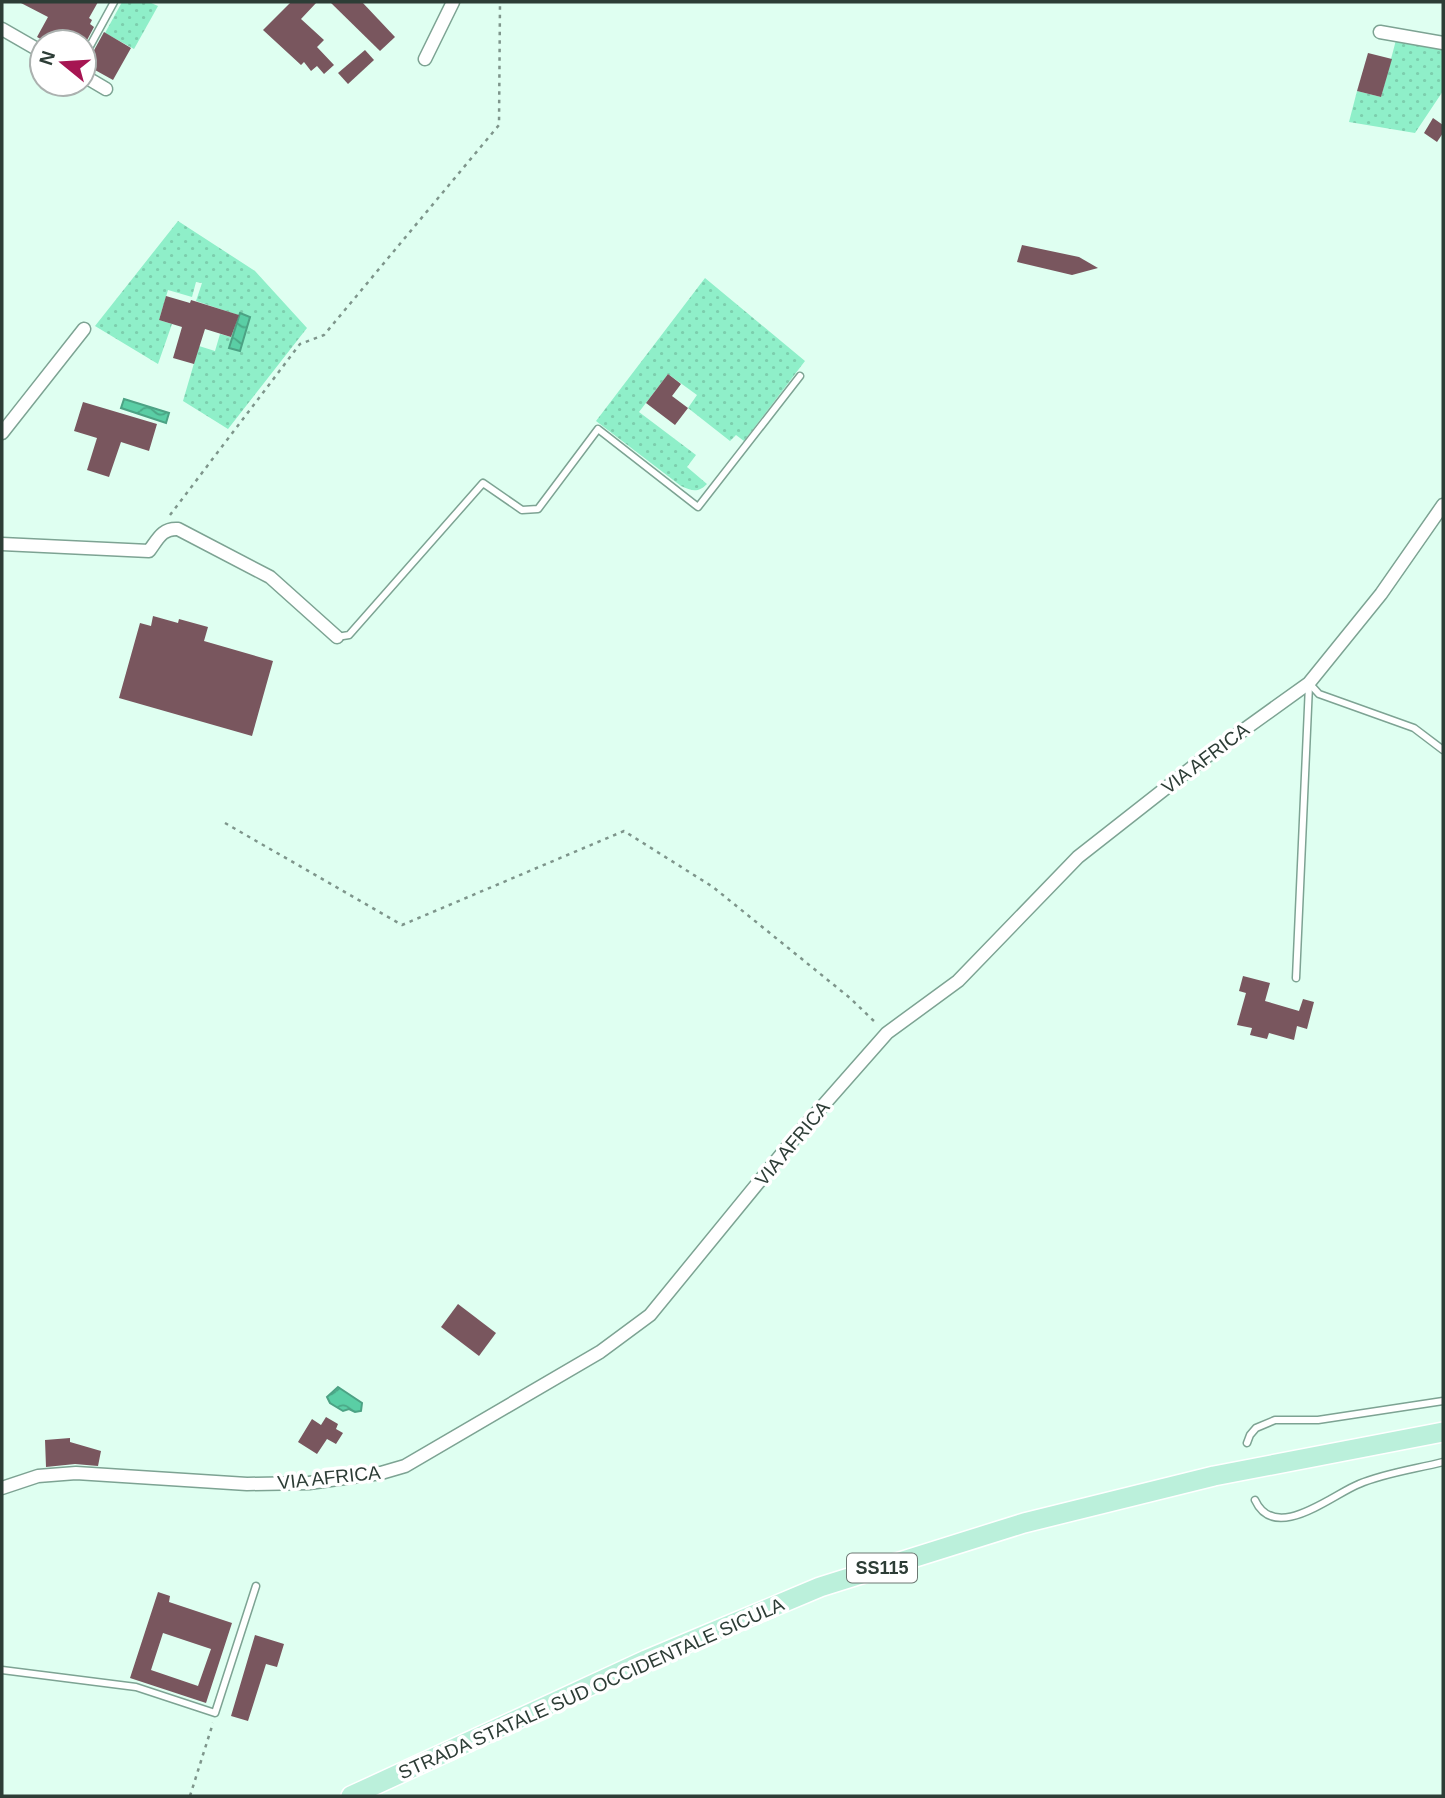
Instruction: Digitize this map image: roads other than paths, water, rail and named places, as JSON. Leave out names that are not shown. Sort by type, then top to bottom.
[{"type":"main road","name":"STRADA STATALE SUD OCCIDENTALE SICULA","points":[[351,1796],[646,1660],[820,1587],[1024,1523],[1214,1476],[1443,1432]]},
{"type":"street","points":[[425,60],[453,2]]},
{"type":"street","points":[[2,29],[28,44]]},
{"type":"street","points":[[1380,32],[1443,43]]},
{"type":"street","points":[[98,84],[106,89]]},
{"type":"street","points":[[2,433],[84,329]]},
{"type":"street","name":"VIA AFRICA","points":[[2,1488],[38,1476],[76,1473],[247,1484],[309,1483],[381,1473],[405,1466],[600,1352],[650,1315],[798,1134],[887,1033],[958,981],[1078,857],[1199,762],[1309,683],[1381,594],[1443,505]]},
{"type":"street","points":[[2,544],[149,551],[163,531],[178,529],[271,577],[337,637]]},
{"type":"lane","points":[[98,31],[114,2]]},
{"type":"lane","points":[[337,637],[349,635],[482,483],[522,510],[538,509],[598,429],[698,506],[800,376]]},
{"type":"lane","points":[[1309,683],[1319,694],[1414,728],[1443,750]]},
{"type":"lane","points":[[1296,978],[1309,683]]},
{"type":"lane","points":[[1247,1443],[1256,1428],[1275,1420],[1318,1420],[1443,1401]]},
{"type":"lane","points":[[1255,1500],[1265,1513],[1281,1517],[1295,1516],[1322,1506],[1358,1484],[1443,1462]]},
{"type":"lane","points":[[2,1670],[136,1687],[215,1713],[256,1586]]},
{"type":"water","points":[[240,313],[250,317],[240,351],[229,348]]},
{"type":"water","points":[[124,399],[169,413],[166,423],[121,408]]},
{"type":"water","points":[[338,1387],[362,1403],[361,1411],[343,1411],[330,1403],[327,1397]]}]
